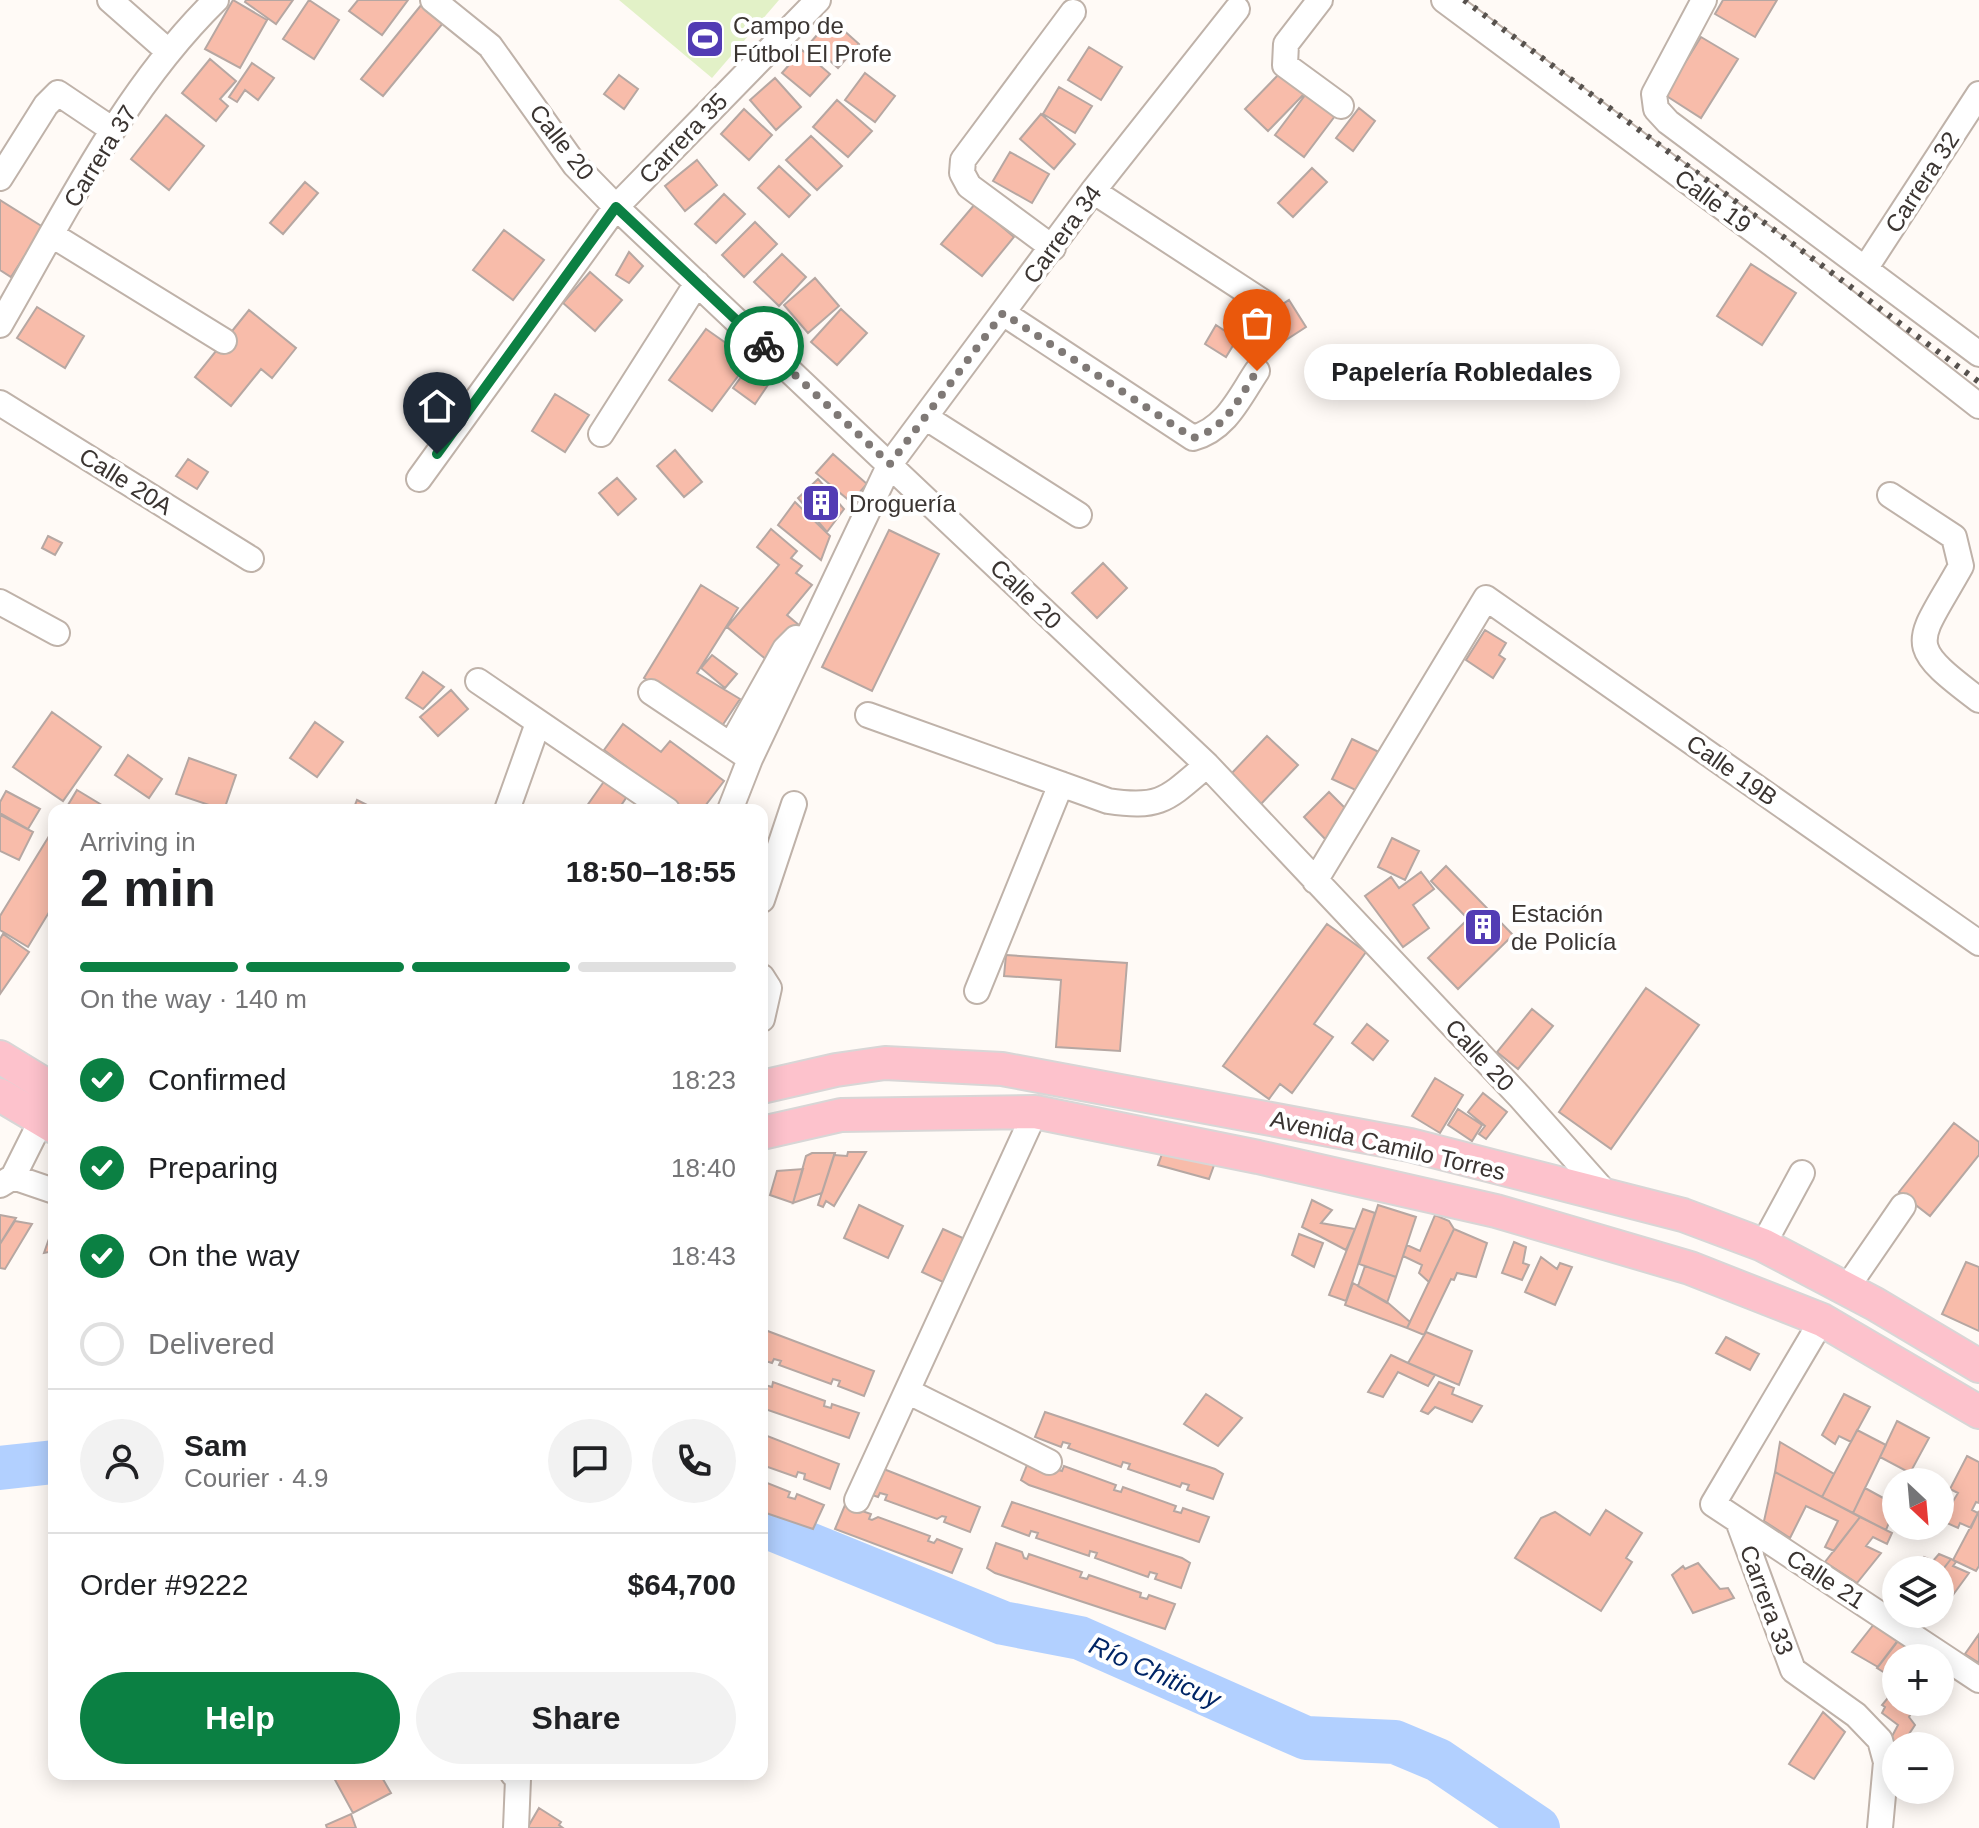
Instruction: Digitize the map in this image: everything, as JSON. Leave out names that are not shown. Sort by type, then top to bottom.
[{"type":"main road","points":[[0,1057],[48,1105]]},
{"type":"main road","name":"Avenida Camilo Torres","points":[[768,1085],[885,1063],[1002,1069],[1410,1145],[1683,1215],[1763,1245],[1979,1366]]},
{"type":"main road","points":[[0,1095],[48,1107]]},
{"type":"main road","name":"Avenida Camilo Torres","points":[[768,1132],[841,1115],[1035,1112],[1258,1157],[1511,1215],[1690,1268],[1822,1320],[1979,1412]]},
{"type":"street","points":[[110,0],[169,52]]},
{"type":"street","name":"Carrera 37","points":[[0,325],[113,130],[169,52],[216,0]]},
{"type":"street","name":"Calle 20","points":[[433,0],[490,46],[575,165],[616,207],[1207,765],[1611,1199]]},
{"type":"street","name":"Carrera 35","points":[[419,479],[616,207],[818,0]]},
{"type":"street","points":[[1320,0],[1286,44],[1285,65],[1341,106]]},
{"type":"street","name":"Calle 19","points":[[1444,0],[1776,247],[1979,406]]},
{"type":"street","name":"Calle 19","points":[[1704,0],[1654,94],[1656,109],[1668,122],[1979,354]]},
{"type":"street","name":"Carrera 34","points":[[731,804],[740,752],[805,642],[890,464],[1093,191],[1237,9]]},
{"type":"street","points":[[1053,248],[969,186],[962,173],[963,160],[1073,12]]},
{"type":"street","points":[[0,178],[46,105],[58,93],[113,130]]},
{"type":"street","name":"Carrera 32","points":[[1865,269],[1979,94]]},
{"type":"street","points":[[1093,191],[1266,304]]},
{"type":"street","points":[[52,235],[224,341]]},
{"type":"street","points":[[601,434],[697,283]]},
{"type":"street","points":[[1003,313],[1193,438],[1209,434],[1221,425],[1257,371]]},
{"type":"street","name":"Calle 20A","points":[[0,403],[251,559]]},
{"type":"street","points":[[925,417],[1079,515]]},
{"type":"street","points":[[1890,495],[1954,537],[1961,566],[1924,632],[1924,651],[1937,668],[1979,700]]},
{"type":"street","name":"Calle 19B","points":[[1315,881],[1486,598],[1979,943]]},
{"type":"street","points":[[0,602],[57,633]]},
{"type":"street","points":[[478,681],[658,804]]},
{"type":"street","points":[[651,692],[740,752]]},
{"type":"street","points":[[868,715],[1108,801],[1145,806],[1167,797],[1207,765]]},
{"type":"street","points":[[509,804],[538,723]]},
{"type":"street","points":[[977,991],[1061,784]]},
{"type":"street","points":[[768,882],[794,804]]},
{"type":"street","points":[[857,1500],[1035,1112]]},
{"type":"street","points":[[48,1113],[6,1181],[48,1190]]},
{"type":"street","points":[[1763,1245],[1802,1173]]},
{"type":"street","points":[[1846,1289],[1903,1206]]},
{"type":"street","name":"Calle 21","points":[[1822,1320],[1713,1504],[1979,1680]]},
{"type":"street","points":[[907,1391],[1049,1462]]},
{"type":"street","name":"Carrera 33","points":[[1738,1521],[1793,1670],[1856,1715],[1880,1740],[1886,1762],[1880,1828]]},
{"type":"street","points":[[516,1828],[518,1780]]},
{"type":"green space","name":"Campo de Fútbol El Profe","points":[[619,0],[779,0],[712,78]]},
{"type":"building","points":[[233,0],[267,20],[240,68],[205,49]]},
{"type":"building","points":[[246,0],[293,0],[276,24]]},
{"type":"building","points":[[309,0],[339,20],[314,59],[283,39]]},
{"type":"building","points":[[358,0],[408,0],[382,35],[349,11]]},
{"type":"building","points":[[1723,0],[1777,0],[1755,37],[1715,14]]},
{"type":"building","points":[[422,4],[444,22],[383,96],[361,79]]},
{"type":"building","points":[[831,19],[859,44],[838,68],[810,43]]},
{"type":"building","points":[[1701,37],[1738,59],[1701,118],[1665,95]]},
{"type":"building","points":[[1089,47],[1122,67],[1101,100],[1068,80]]},
{"type":"building","points":[[802,50],[830,74],[810,96],[782,73]]},
{"type":"building","points":[[210,59],[236,81],[220,99],[228,106],[216,121],[182,93]]},
{"type":"building","points":[[252,63],[274,78],[258,100],[245,90],[237,102],[229,97]]},
{"type":"building","points":[[1281,72],[1304,94],[1268,131],[1245,109]]},
{"type":"building","points":[[865,73],[895,96],[875,122],[845,100]]},
{"type":"building","points":[[619,75],[638,89],[624,109],[604,94]]},
{"type":"building","points":[[775,78],[801,107],[776,130],[750,100]]},
{"type":"building","points":[[1059,87],[1092,106],[1075,133],[1043,114]]},
{"type":"building","points":[[1309,90],[1338,112],[1304,157],[1275,135]]},
{"type":"building","points":[[837,100],[872,131],[848,157],[813,127]]},
{"type":"building","points":[[1359,108],[1375,121],[1353,151],[1336,138]]},
{"type":"building","points":[[744,109],[772,135],[749,160],[721,134]]},
{"type":"building","points":[[1041,114],[1075,144],[1054,169],[1020,139]]},
{"type":"building","points":[[166,115],[204,146],[169,190],[131,159]]},
{"type":"building","points":[[811,136],[842,166],[817,190],[786,160]]},
{"type":"building","points":[[1010,152],[1049,174],[1032,203],[993,181]]},
{"type":"building","points":[[697,160],[717,185],[685,211],[665,186]]},
{"type":"building","points":[[779,166],[810,195],[789,217],[758,188]]},
{"type":"building","points":[[1312,168],[1327,182],[1293,217],[1278,203]]},
{"type":"building","points":[[305,182],[318,193],[283,234],[270,223]]},
{"type":"building","points":[[724,194],[745,214],[716,243],[695,224]]},
{"type":"building","points":[[0,200],[43,227],[11,277],[0,270]]},
{"type":"building","points":[[975,204],[1014,237],[982,276],[941,244]]},
{"type":"building","points":[[755,222],[777,244],[744,277],[722,255]]},
{"type":"building","points":[[504,230],[544,260],[513,300],[473,270]]},
{"type":"building","points":[[629,252],[643,266],[629,283],[616,275]]},
{"type":"building","points":[[782,254],[806,277],[779,306],[754,282]]},
{"type":"building","points":[[1751,264],[1796,293],[1762,345],[1717,316]]},
{"type":"building","points":[[590,272],[622,300],[595,331],[563,303]]},
{"type":"building","points":[[815,278],[839,306],[808,333],[784,305]]},
{"type":"building","points":[[1289,300],[1306,327],[1275,347],[1258,320]]},
{"type":"building","points":[[37,307],[84,336],[65,368],[17,338]]},
{"type":"building","points":[[841,309],[867,333],[837,365],[811,342]]},
{"type":"building","points":[[249,310],[296,348],[272,378],[261,369],[231,406],[195,377]]},
{"type":"building","points":[[1216,325],[1237,339],[1226,357],[1205,344]]},
{"type":"building","points":[[706,329],[750,360],[712,411],[669,380]]},
{"type":"building","points":[[755,358],[776,373],[755,404],[733,388]]},
{"type":"building","points":[[555,394],[589,415],[565,452],[532,431]]},
{"type":"building","points":[[675,450],[702,482],[684,497],[657,466]]},
{"type":"building","points":[[833,454],[867,484],[851,502],[816,473]]},
{"type":"building","points":[[188,459],[208,472],[197,489],[176,476]]},
{"type":"building","points":[[617,478],[636,499],[618,515],[599,493]]},
{"type":"building","name":"Droguería","points":[[818,479],[844,509],[827,532],[798,498]]},
{"type":"building","points":[[795,502],[830,536],[821,560],[778,525]]},
{"type":"building","points":[[771,529],[797,551],[791,558],[802,566],[796,573],[812,585],[787,615],[799,625],[768,661],[727,627],[779,565],[757,547]]},
{"type":"building","points":[[889,530],[939,554],[872,691],[822,667]]},
{"type":"building","points":[[48,536],[62,543],[55,555],[42,548]]},
{"type":"building","points":[[1103,563],[1127,588],[1097,618],[1072,593]]},
{"type":"building","points":[[701,585],[738,608],[697,673],[740,699],[722,726],[644,678]]},
{"type":"building","points":[[1485,630],[1506,643],[1499,655],[1505,659],[1493,678],[1466,660]]},
{"type":"building","points":[[712,655],[737,674],[725,688],[701,668]]},
{"type":"building","points":[[423,672],[444,687],[423,709],[406,698]]},
{"type":"building","points":[[451,690],[468,709],[438,736],[420,717]]},
{"type":"building","points":[[52,712],[101,747],[63,801],[13,767]]},
{"type":"building","points":[[315,722],[343,742],[317,777],[290,758]]},
{"type":"building","points":[[623,724],[661,752],[670,741],[724,781],[707,804],[676,804],[604,750]]},
{"type":"building","points":[[1267,736],[1298,765],[1261,804],[1230,775]]},
{"type":"building","points":[[1352,739],[1381,753],[1362,793],[1332,779]]},
{"type":"building","points":[[128,755],[162,779],[149,798],[115,775]]},
{"type":"building","points":[[189,758],[236,775],[226,804],[206,804],[176,794]]},
{"type":"building","points":[[605,780],[628,795],[622,804],[588,804]]},
{"type":"building","points":[[77,790],[100,804],[69,804]]},
{"type":"building","points":[[6,791],[40,809],[28,829],[0,813],[0,802]]},
{"type":"building","points":[[1329,792],[1352,815],[1327,841],[1304,817]]},
{"type":"building","points":[[0,815],[33,832],[19,860],[0,851]]},
{"type":"building","points":[[48,838],[48,914],[28,947],[0,930],[0,916]]},
{"type":"building","points":[[1392,838],[1419,851],[1405,880],[1378,867]]},
{"type":"building","name":"Estación de Policía","points":[[1446,866],[1513,935],[1458,989],[1428,958],[1468,919],[1431,881]]},
{"type":"building","points":[[1421,872],[1434,889],[1413,905],[1429,928],[1403,947],[1365,896],[1391,877],[1399,888]]},
{"type":"building","points":[[1327,924],[1366,952],[1314,1024],[1333,1037],[1292,1093],[1280,1084],[1269,1099],[1223,1066]]},
{"type":"building","points":[[3,934],[29,952],[0,994],[0,939]]},
{"type":"building","points":[[1006,955],[1127,963],[1120,1051],[1056,1047],[1061,980],[1004,976]]},
{"type":"building","points":[[1646,988],[1699,1025],[1611,1149],[1559,1112]]},
{"type":"building","points":[[1532,1009],[1553,1026],[1518,1069],[1497,1052]]},
{"type":"building","points":[[1367,1024],[1388,1041],[1373,1060],[1352,1043]]},
{"type":"building","points":[[1435,1078],[1463,1095],[1440,1133],[1412,1116]]},
{"type":"building","points":[[1483,1093],[1507,1112],[1486,1139],[1479,1134],[1485,1126],[1468,1112]]},
{"type":"building","points":[[1458,1109],[1482,1125],[1472,1141],[1448,1125]]},
{"type":"building","points":[[1954,1123],[1979,1142],[1979,1155],[1930,1216],[1899,1192]]},
{"type":"building","points":[[1166,1143],[1217,1157],[1209,1179],[1158,1165]]},
{"type":"building","points":[[848,1152],[866,1152],[834,1206],[826,1201],[823,1207],[818,1205],[834,1155],[847,1156]]},
{"type":"building","points":[[835,1153],[822,1193],[793,1203],[806,1156]]},
{"type":"building","points":[[803,1169],[793,1203],[770,1195],[777,1171]]},
{"type":"building","points":[[1312,1200],[1332,1210],[1321,1223],[1355,1229],[1346,1250],[1302,1227]]},
{"type":"building","points":[[859,1205],[903,1226],[888,1258],[844,1238]]},
{"type":"building","points":[[1378,1205],[1416,1217],[1396,1277],[1359,1264]]},
{"type":"building","points":[[1363,1209],[1375,1213],[1346,1301],[1329,1295]]},
{"type":"building","points":[[0,1215],[16,1218],[0,1244]]},
{"type":"building","points":[[1435,1215],[1449,1221],[1454,1229],[1429,1282],[1419,1273],[1422,1265],[1403,1256],[1407,1245],[1420,1251]]},
{"type":"building","points":[[15,1221],[32,1224],[5,1269],[0,1268],[0,1244]]},
{"type":"building","points":[[943,1229],[965,1239],[947,1284],[922,1272]]},
{"type":"building","points":[[1454,1229],[1487,1243],[1476,1277],[1457,1273],[1454,1280],[1451,1279],[1424,1335],[1407,1328]]},
{"type":"building","points":[[1299,1234],[1323,1243],[1314,1267],[1292,1255]]},
{"type":"building","points":[[1514,1242],[1526,1247],[1523,1263],[1529,1265],[1522,1280],[1502,1273]]},
{"type":"building","points":[[1541,1257],[1557,1269],[1560,1263],[1572,1267],[1555,1305],[1525,1292]]},
{"type":"building","points":[[1966,1262],[1979,1267],[1979,1331],[1942,1314]]},
{"type":"building","points":[[1365,1266],[1396,1277],[1387,1303],[1358,1286]]},
{"type":"building","points":[[1353,1283],[1387,1302],[1410,1322],[1407,1328],[1345,1305]]},
{"type":"building","points":[[768,1331],[874,1371],[864,1396],[838,1386],[840,1381],[833,1379],[831,1384],[779,1365],[781,1361],[774,1359],[772,1363],[768,1362]]},
{"type":"building","points":[[1426,1332],[1472,1351],[1459,1385],[1408,1363]]},
{"type":"building","points":[[1726,1337],[1759,1354],[1750,1370],[1716,1353]]},
{"type":"building","points":[[1391,1355],[1435,1375],[1428,1386],[1398,1372],[1383,1397],[1368,1392]]},
{"type":"building","points":[[773,1382],[825,1401],[824,1406],[831,1408],[832,1404],[859,1413],[849,1438],[768,1410],[768,1386],[772,1387]]},
{"type":"building","points":[[1439,1382],[1454,1388],[1452,1394],[1482,1406],[1472,1422],[1435,1407],[1428,1414],[1421,1411]]},
{"type":"building","points":[[1206,1394],[1242,1418],[1218,1446],[1184,1424]]},
{"type":"building","points":[[1844,1394],[1870,1407],[1851,1442],[1839,1436],[1835,1444],[1822,1435]]},
{"type":"building","points":[[1045,1412],[1215,1469],[1223,1474],[1213,1499],[1187,1490],[1189,1485],[1182,1483],[1180,1487],[1128,1469],[1130,1464],[1123,1462],[1121,1467],[1068,1448],[1070,1444],[1063,1442],[1061,1447],[1035,1437]]},
{"type":"building","points":[[1897,1421],[1929,1438],[1913,1468],[1901,1468],[1880,1457]]},
{"type":"building","points":[[1857,1430],[1886,1445],[1853,1513],[1822,1497]]},
{"type":"building","points":[[768,1436],[839,1464],[830,1489],[804,1479],[805,1474],[798,1472],[796,1477],[768,1467]]},
{"type":"building","points":[[1780,1442],[1834,1474],[1822,1497],[1775,1472]]},
{"type":"building","points":[[1031,1455],[1055,1469],[1062,1471],[1064,1466],[1116,1485],[1114,1490],[1121,1492],[1123,1487],[1176,1506],[1174,1511],[1181,1513],[1183,1508],[1209,1517],[1199,1542],[1029,1485],[1021,1480]]},
{"type":"building","points":[[1967,1456],[1979,1462],[1979,1503],[1976,1502],[1972,1510],[1978,1513],[1971,1528],[1960,1523],[1958,1528],[1954,1526],[1954,1500],[1958,1493],[1954,1491],[1954,1481]]},
{"type":"building","points":[[871,1464],[980,1507],[970,1532],[944,1522],[946,1517],[937,1519],[885,1500],[887,1495],[880,1493],[878,1497],[852,1488]]},
{"type":"building","points":[[1775,1472],[1860,1517],[1834,1551],[1825,1547],[1838,1521],[1806,1506],[1790,1538],[1764,1521]]},
{"type":"building","points":[[768,1483],[790,1492],[788,1497],[795,1499],[797,1494],[824,1505],[813,1529],[768,1514]]},
{"type":"building","points":[[1865,1488],[1882,1497],[1882,1528],[1853,1513]]},
{"type":"building","points":[[1012,1502],[1182,1558],[1190,1563],[1181,1588],[1155,1579],[1157,1574],[1150,1572],[1148,1577],[1095,1558],[1097,1553],[1090,1551],[1089,1556],[1036,1538],[1038,1533],[1031,1531],[1029,1536],[1002,1526]]},
{"type":"building","points":[[845,1505],[871,1514],[869,1519],[878,1517],[930,1536],[928,1541],[934,1543],[937,1539],[962,1549],[952,1573],[835,1529]]},
{"type":"building","points":[[1606,1510],[1642,1533],[1626,1558],[1632,1562],[1601,1611],[1515,1558],[1541,1518],[1555,1512],[1590,1535]]},
{"type":"building","points":[[1979,1511],[1979,1566],[1976,1571],[1954,1558]]},
{"type":"building","points":[[1860,1517],[1882,1528],[1882,1540],[1889,1540],[1887,1544],[1873,1537],[1866,1546],[1881,1553],[1857,1583],[1825,1562]]},
{"type":"building","points":[[996,1543],[1022,1552],[1024,1558],[1027,1559],[1029,1554],[1082,1572],[1080,1577],[1087,1579],[1089,1575],[1141,1593],[1140,1597],[1147,1599],[1149,1595],[1175,1604],[1165,1629],[995,1573],[987,1568]]},
{"type":"building","points":[[1698,1563],[1720,1589],[1728,1588],[1734,1598],[1693,1613],[1672,1575],[1683,1566],[1685,1569]]},
{"type":"building","points":[[1954,1566],[1969,1573],[1954,1594]]},
{"type":"building","points":[[1874,1624],[1898,1641],[1896,1644],[1882,1644],[1882,1662],[1878,1667],[1852,1652]]},
{"type":"building","points":[[1979,1634],[1979,1663],[1965,1654]]},
{"type":"building","points":[[1823,1712],[1845,1732],[1814,1779],[1789,1764]]},
{"type":"building","points":[[1886,1716],[1910,1716],[1915,1725],[1910,1732],[1894,1732],[1898,1725]]},
{"type":"building","points":[[335,1780],[383,1780],[391,1793],[353,1813]]},
{"type":"building","points":[[539,1808],[561,1822],[559,1825],[563,1828],[521,1828],[524,1822],[529,1825]]},
{"type":"building","points":[[351,1814],[356,1828],[327,1828],[326,1825]]},
{"type":"waterway","name":"Río Chiticuy","points":[[0,1468],[48,1463]]},
{"type":"waterway","name":"Río Chiticuy","points":[[768,1527],[1003,1623],[1080,1638],[1306,1738],[1395,1742],[1438,1760],[1538,1828]]},
{"type":"railway","points":[[1464,0],[1979,382]]},
{"type":"way so far","points":[[764,346],[890,464],[1003,313],[1193,438],[1209,434],[1221,425],[1257,371]]},
{"type":"place","name":"Campo de Fútbol El Profe","points":[[705,39]]},
{"type":"place","name":"Papelería Robledales","points":[[1257,371]]},
{"type":"place","name":"Droguería","points":[[821,503]]},
{"type":"place","name":"Estación de Policía","points":[[1483,927]]},
{"type":"route","points":[[437,454],[616,207],[764,346]]}]
